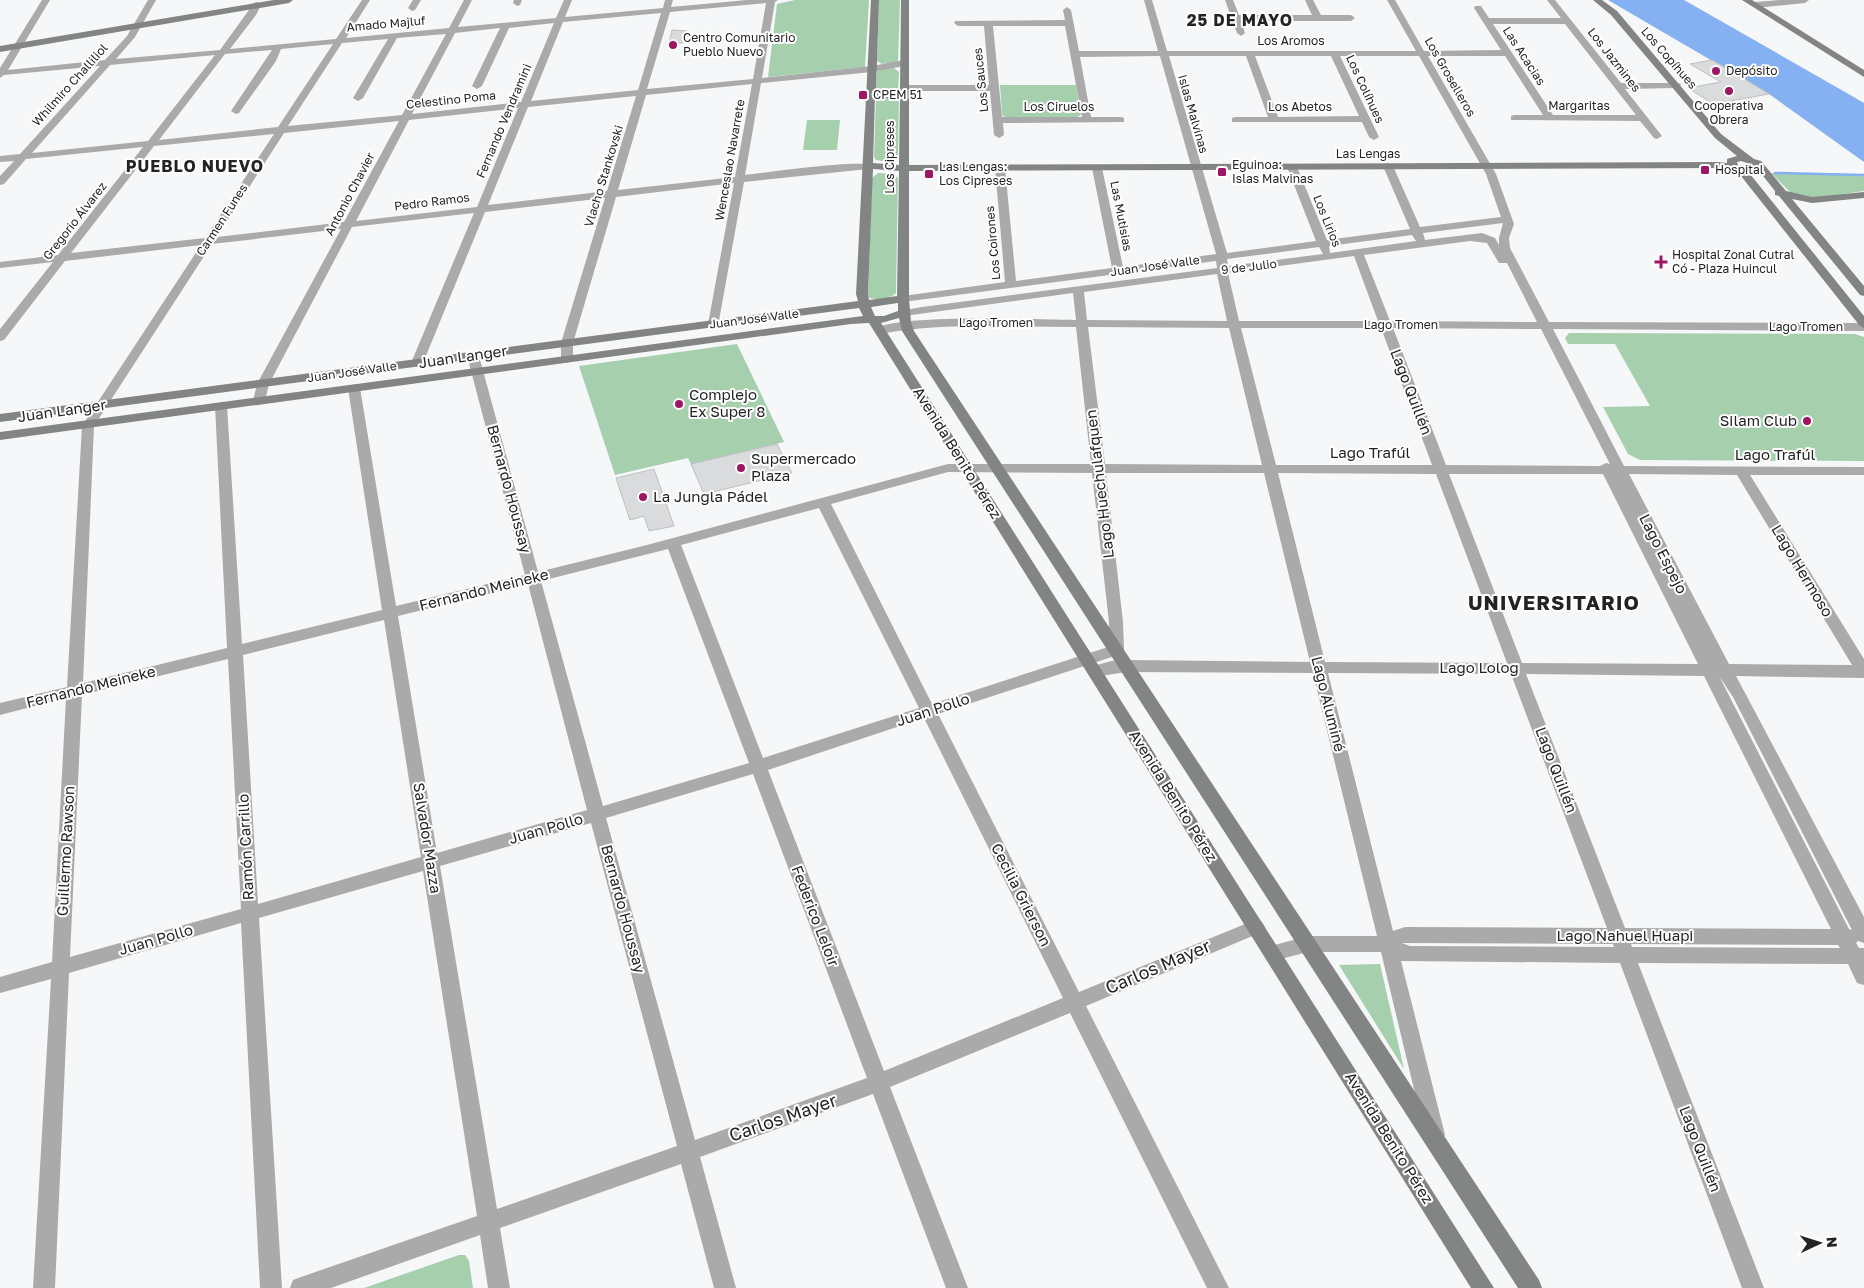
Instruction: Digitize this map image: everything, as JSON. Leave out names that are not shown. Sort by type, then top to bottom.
[{"type":"main road","points":[[0,44],[19,43],[140,23],[258,1],[289,0]]},
{"type":"main road","name":"Los Cipreses","points":[[863,304],[875,0]]},
{"type":"main road","name":"Los Cipreses","points":[[904,313],[905,0]]},
{"type":"main road","name":"Los Copíhues","points":[[1597,0],[1611,10],[1718,136],[1731,155],[1734,165],[1745,174],[1864,325]]},
{"type":"main road","points":[[1746,0],[1864,73]]},
{"type":"main road","points":[[0,49],[19,43]]},
{"type":"main road","points":[[871,92],[877,94],[896,94],[904,90]]},
{"type":"main road","name":"Los Copíhues","points":[[1718,136],[1736,152],[1754,163],[1782,193],[1859,281],[1864,293]]},
{"type":"main road","name":"Las Lengas","points":[[868,166],[904,168],[1097,168],[1734,165],[1754,171],[1759,169],[1754,163]]},
{"type":"main road","points":[[1764,199],[1767,193],[1782,193],[1812,200],[1864,195]]},
{"type":"main road","points":[[1774,210],[1786,216],[1799,214],[1811,206],[1840,198]]},
{"type":"main road","name":"Juan José Valle","points":[[0,418],[94,415],[263,384],[417,363],[475,363],[567,343],[863,304],[904,313]]},
{"type":"main road","name":"Avenida Benito Pérez","points":[[863,304],[1483,1288]]},
{"type":"main road","name":"Avenida Benito Pérez","points":[[904,313],[997,468],[1531,1288]]},
{"type":"main road","name":"Juan Langer","points":[[0,436],[94,415],[221,406],[259,401],[354,388],[475,363],[567,359],[851,320],[875,324]]},
{"type":"street","points":[[0,73],[46,0]]},
{"type":"street","name":"Whilmiro Challiliol","points":[[0,182],[107,63],[140,23],[152,0]]},
{"type":"street","name":"Carmen Funes","points":[[94,415],[366,0]]},
{"type":"street","points":[[412,8],[417,0]]},
{"type":"street","name":"Antonio Chavier","points":[[259,401],[263,384],[468,0]]},
{"type":"street","name":"Fernando Vendramini","points":[[417,363],[568,0]]},
{"type":"street","name":"Amado Majluf","points":[[0,73],[560,20],[668,5],[772,0]]},
{"type":"street","name":"Wenceslao Navarrete","points":[[714,324],[772,0]]},
{"type":"street","name":"Islas Malvinas","points":[[1148,0],[1222,264]]},
{"type":"street","points":[[1229,0],[1241,33]]},
{"type":"street","points":[[1309,0],[1318,18]]},
{"type":"street","name":"Los Groselleros","points":[[1391,0],[1487,166]]},
{"type":"street","name":"Los Jazmines","points":[[1551,0],[1657,136]]},
{"type":"street","points":[[1755,6],[1805,0]]},
{"type":"street","name":"Gregorio Álvarez","points":[[0,337],[223,52],[258,1]]},
{"type":"street","name":"Vlacho Stankovski","points":[[567,359],[567,343],[668,5]]},
{"type":"street","name":"Las Acacias","points":[[1478,8],[1550,118]]},
{"type":"street","points":[[1067,10],[1087,120]]},
{"type":"street","points":[[1236,18],[1351,18]]},
{"type":"street","points":[[1486,21],[1567,20]]},
{"type":"street","points":[[958,23],[1069,23]]},
{"type":"street","name":"Los Sauces","points":[[988,23],[999,135]]},
{"type":"street","points":[[477,86],[506,25]]},
{"type":"street","points":[[358,98],[394,36]]},
{"type":"street","points":[[236,111],[271,61],[278,47]]},
{"type":"street","points":[[1249,53],[1274,120]]},
{"type":"street","name":"Los Colíhues","points":[[1334,53],[1374,137]]},
{"type":"street","name":"Los Aromos","points":[[1075,54],[1507,53]]},
{"type":"street","name":"Celestino Poma","points":[[0,160],[872,69],[904,63]]},
{"type":"street","points":[[1618,86],[1676,85]]},
{"type":"street","points":[[904,90],[994,88]]},
{"type":"street","name":"Margaritas","points":[[1514,118],[1643,118]]},
{"type":"street","name":"Los Abetos","points":[[1234,120],[1366,119]]},
{"type":"street","name":"Los Ciruelos","points":[[998,120],[1121,120]]},
{"type":"street","name":"Pedro Ramos","points":[[0,265],[740,179],[868,166]]},
{"type":"street","name":"Los Lirios","points":[[1292,166],[1328,256]]},
{"type":"street","points":[[1388,166],[1422,244]]},
{"type":"street","name":"Lago Espejo","points":[[1487,166],[1508,225],[1504,238],[1506,248],[1540,326]]},
{"type":"street","name":"Los Coirones","points":[[1000,168],[1011,285]]},
{"type":"street","name":"Las Mutisias","points":[[1097,168],[1118,271]]},
{"type":"street","name":"Juan José Valle","points":[[904,313],[1011,285],[1118,271],[1222,264],[1323,244],[1416,231],[1508,225]]},
{"type":"street","name":"9 de Julio","points":[[904,313],[1078,289],[1222,264],[1328,256],[1472,238],[1508,225]]},
{"type":"street","name":"Lago Espejo","points":[[1472,238],[1486,238],[1494,243],[1540,326],[1614,470],[1715,654],[1740,695],[1864,935]]},
{"type":"street","name":"Lago Quillén","points":[[1358,252],[1753,1288]]},
{"type":"street","name":"Lago Aluminé","points":[[1222,264],[1234,324],[1437,1143]]},
{"type":"street","name":"Lago Huechulafquen","points":[[1078,289],[1116,622],[1116,650]]},
{"type":"street","name":"Lago Tromen","points":[[937,308],[931,310],[929,314],[930,320],[938,323]]},
{"type":"street","name":"Lago Tromen","points":[[875,324],[904,313],[938,323],[1540,326],[1864,325]]},
{"type":"street","name":"Bernardo Houssay","points":[[475,363],[725,1288]]},
{"type":"street","name":"Salvador Mazza","points":[[354,388],[499,1288]]},
{"type":"street","name":"Ramón Carrillo","points":[[221,406],[271,1288]]},
{"type":"street","name":"Guillermo Rawson","points":[[44,1288],[74,691],[94,415]]},
{"type":"street","name":"Lago Trafúl","points":[[966,467],[1863,473]]},
{"type":"street","name":"Fernando Meineke","points":[[0,709],[673,544],[941,469],[966,467]]},
{"type":"street","name":"Lago Espejo","points":[[1614,470],[1709,670],[1843,937],[1859,956],[1864,977]]},
{"type":"street","name":"Lago Hermoso","points":[[1741,471],[1864,671]]},
{"type":"street","name":"Cecilia Grierson","points":[[823,502],[1218,1288]]},
{"type":"street","name":"Federico Leloir","points":[[673,544],[957,1288]]},
{"type":"street","points":[[1091,665],[1116,650]]},
{"type":"street","name":"Lago Lolog","points":[[1091,665],[1864,671]]},
{"type":"street","name":"Juan Pollo","points":[[0,985],[597,814],[758,766],[928,711],[1091,665]]},
{"type":"street","name":"Carlos Mayer","points":[[302,1288],[879,1083],[1256,927]]},
{"type":"street","name":"Lago Nahuel Huapi","points":[[1388,944],[1397,937],[1405,935],[1855,937],[1864,941]]},
{"type":"street","name":"Lago Nahuel Huapi","points":[[1273,953],[1308,944],[1388,944],[1410,954],[1859,956]]},
{"type":"green space","points":[[795,0],[869,0],[865,67],[768,77],[777,4]]},
{"type":"green space","points":[[879,0],[900,0],[898,62],[882,64],[877,61]]},
{"type":"green space","points":[[894,68],[899,72],[898,91],[876,91],[877,71]]},
{"type":"green space","points":[[1000,85],[1076,85],[1081,115],[1075,118],[1005,117],[1002,115]]},
{"type":"green space","points":[[876,95],[899,95],[898,159],[889,162],[876,160],[874,157]]},
{"type":"green space","points":[[807,120],[840,120],[837,150],[803,150]]},
{"type":"green space","points":[[878,173],[893,174],[898,178],[896,293],[890,297],[879,299],[868,297],[872,178]]},
{"type":"green space","points":[[1771,173],[1864,175],[1864,191],[1814,198],[1791,193]]},
{"type":"green space","points":[[1569,333],[1855,334],[1864,337],[1864,461],[1640,460],[1628,454],[1603,407],[1650,406],[1615,344],[1568,344],[1565,338]]},
{"type":"green space","name":"Complejo Ex Super 8","points":[[737,344],[784,442],[691,464],[688,458],[615,475],[579,366]]},
{"type":"green space","points":[[1380,964],[1404,1069],[1339,965]]},
{"type":"green space","points":[[459,1255],[465,1255],[469,1261],[473,1288],[364,1288]]},
{"type":"water","points":[[1608,0],[1684,0],[1864,103],[1864,162],[1769,94]]},
{"type":"building","points":[[672,30],[687,31],[683,43],[669,43]]},
{"type":"building","name":"Cooperativa Obrera","points":[[1712,60],[1769,94],[1713,104],[1688,88],[1721,82],[1690,64]]},
{"type":"building","name":"Supermercado Plaza","points":[[777,444],[792,473],[704,494],[691,464]]},
{"type":"building","name":"La Jungla Pádel","points":[[654,469],[674,526],[649,531],[644,516],[630,520],[616,478]]},
{"type":"waterway","points":[[1775,173],[1864,175]]},
{"type":"place","name":"Centro Comunitario Pueblo Nuevo","points":[[673,45]]},
{"type":"place","name":"Depósito","points":[[1716,71]]},
{"type":"place","name":"Cooperativa Obrera","points":[[1729,91]]},
{"type":"place","name":"CPEM 51","points":[[863,95]]},
{"type":"place","name":"Hospital","points":[[1705,170]]},
{"type":"place","name":"Eguinoa: Islas Malvinas","points":[[1222,172]]},
{"type":"place","name":"Las Lengas: Los Cipreses","points":[[929,174]]},
{"type":"place","name":"Hospital Zonal Cutral Có - Plaza Huincul","points":[[1661,262]]},
{"type":"place","name":"Complejo Ex Super 8","points":[[679,404]]},
{"type":"place","name":"Silam Club","points":[[1807,421]]},
{"type":"place","name":"Supermercado Plaza","points":[[741,468]]},
{"type":"place","name":"La Jungla Pádel","points":[[643,497]]},
{"type":"district","name":"25 DE MAYO","points":[[1240,20]]},
{"type":"district","name":"PUEBLO NUEVO","points":[[195,166]]},
{"type":"district","name":"UNIVERSITARIO","points":[[1554,603]]}]
